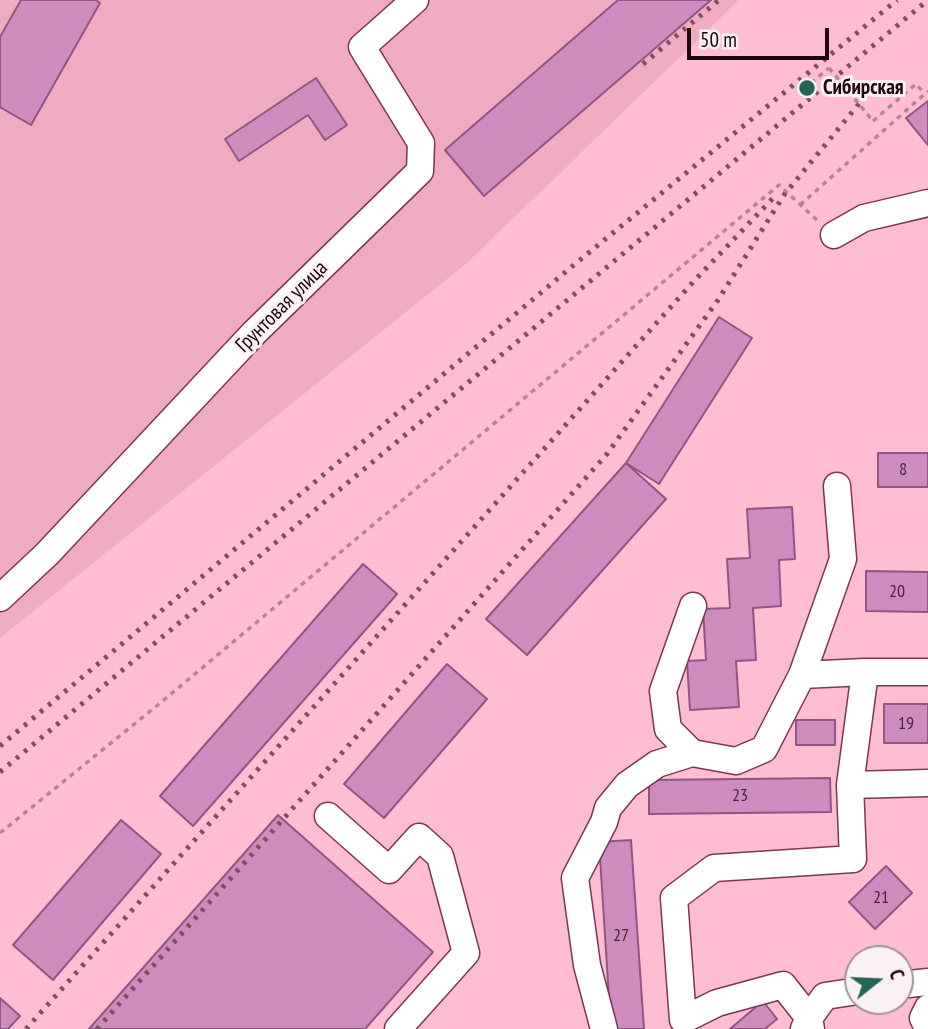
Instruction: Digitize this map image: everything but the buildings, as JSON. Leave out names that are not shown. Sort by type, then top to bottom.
[{"type":"street","name":"Грунтовая улица","points":[[0,598],[47,554],[254,333],[420,172],[421,143],[362,47],[415,0]]},
{"type":"street","points":[[834,235],[864,218],[928,202]]},
{"type":"street","points":[[604,1029],[587,965],[575,878],[604,822],[608,808],[627,785],[657,764],[692,753],[736,761],[764,749],[802,675],[842,559],[837,486]]},
{"type":"street","points":[[692,753],[668,729],[663,691],[693,606]]},
{"type":"street","points":[[844,993],[825,996],[808,1025],[783,985],[718,1003],[681,1025],[674,898],[715,868],[853,859],[850,785],[865,672]]},
{"type":"street","points":[[802,675],[928,672]]},
{"type":"street","points":[[850,785],[928,783]]},
{"type":"street","points":[[328,817],[389,870],[419,837],[440,856],[466,953],[398,1029]]},
{"type":"street","points":[[928,1007],[923,1018],[928,1028]]},
{"type":"path","points":[[800,205],[926,93],[916,84],[873,121],[830,68],[811,83]]},
{"type":"path","points":[[0,833],[779,185],[834,235]]},
{"type":"shaded area","points":[[0,0],[739,0],[467,263],[0,638]]},
{"type":"railway","points":[[643,64],[719,0]]},
{"type":"railway","points":[[0,746],[575,264],[897,0]]},
{"type":"railway","points":[[0,772],[928,0]]},
{"type":"railway","points":[[97,1029],[607,454],[718,300],[784,195],[876,83]]},
{"type":"railway","points":[[26,1029],[694,281],[777,194]]},
{"type":"place","name":"Сибирская","points":[[807,88]]}]
